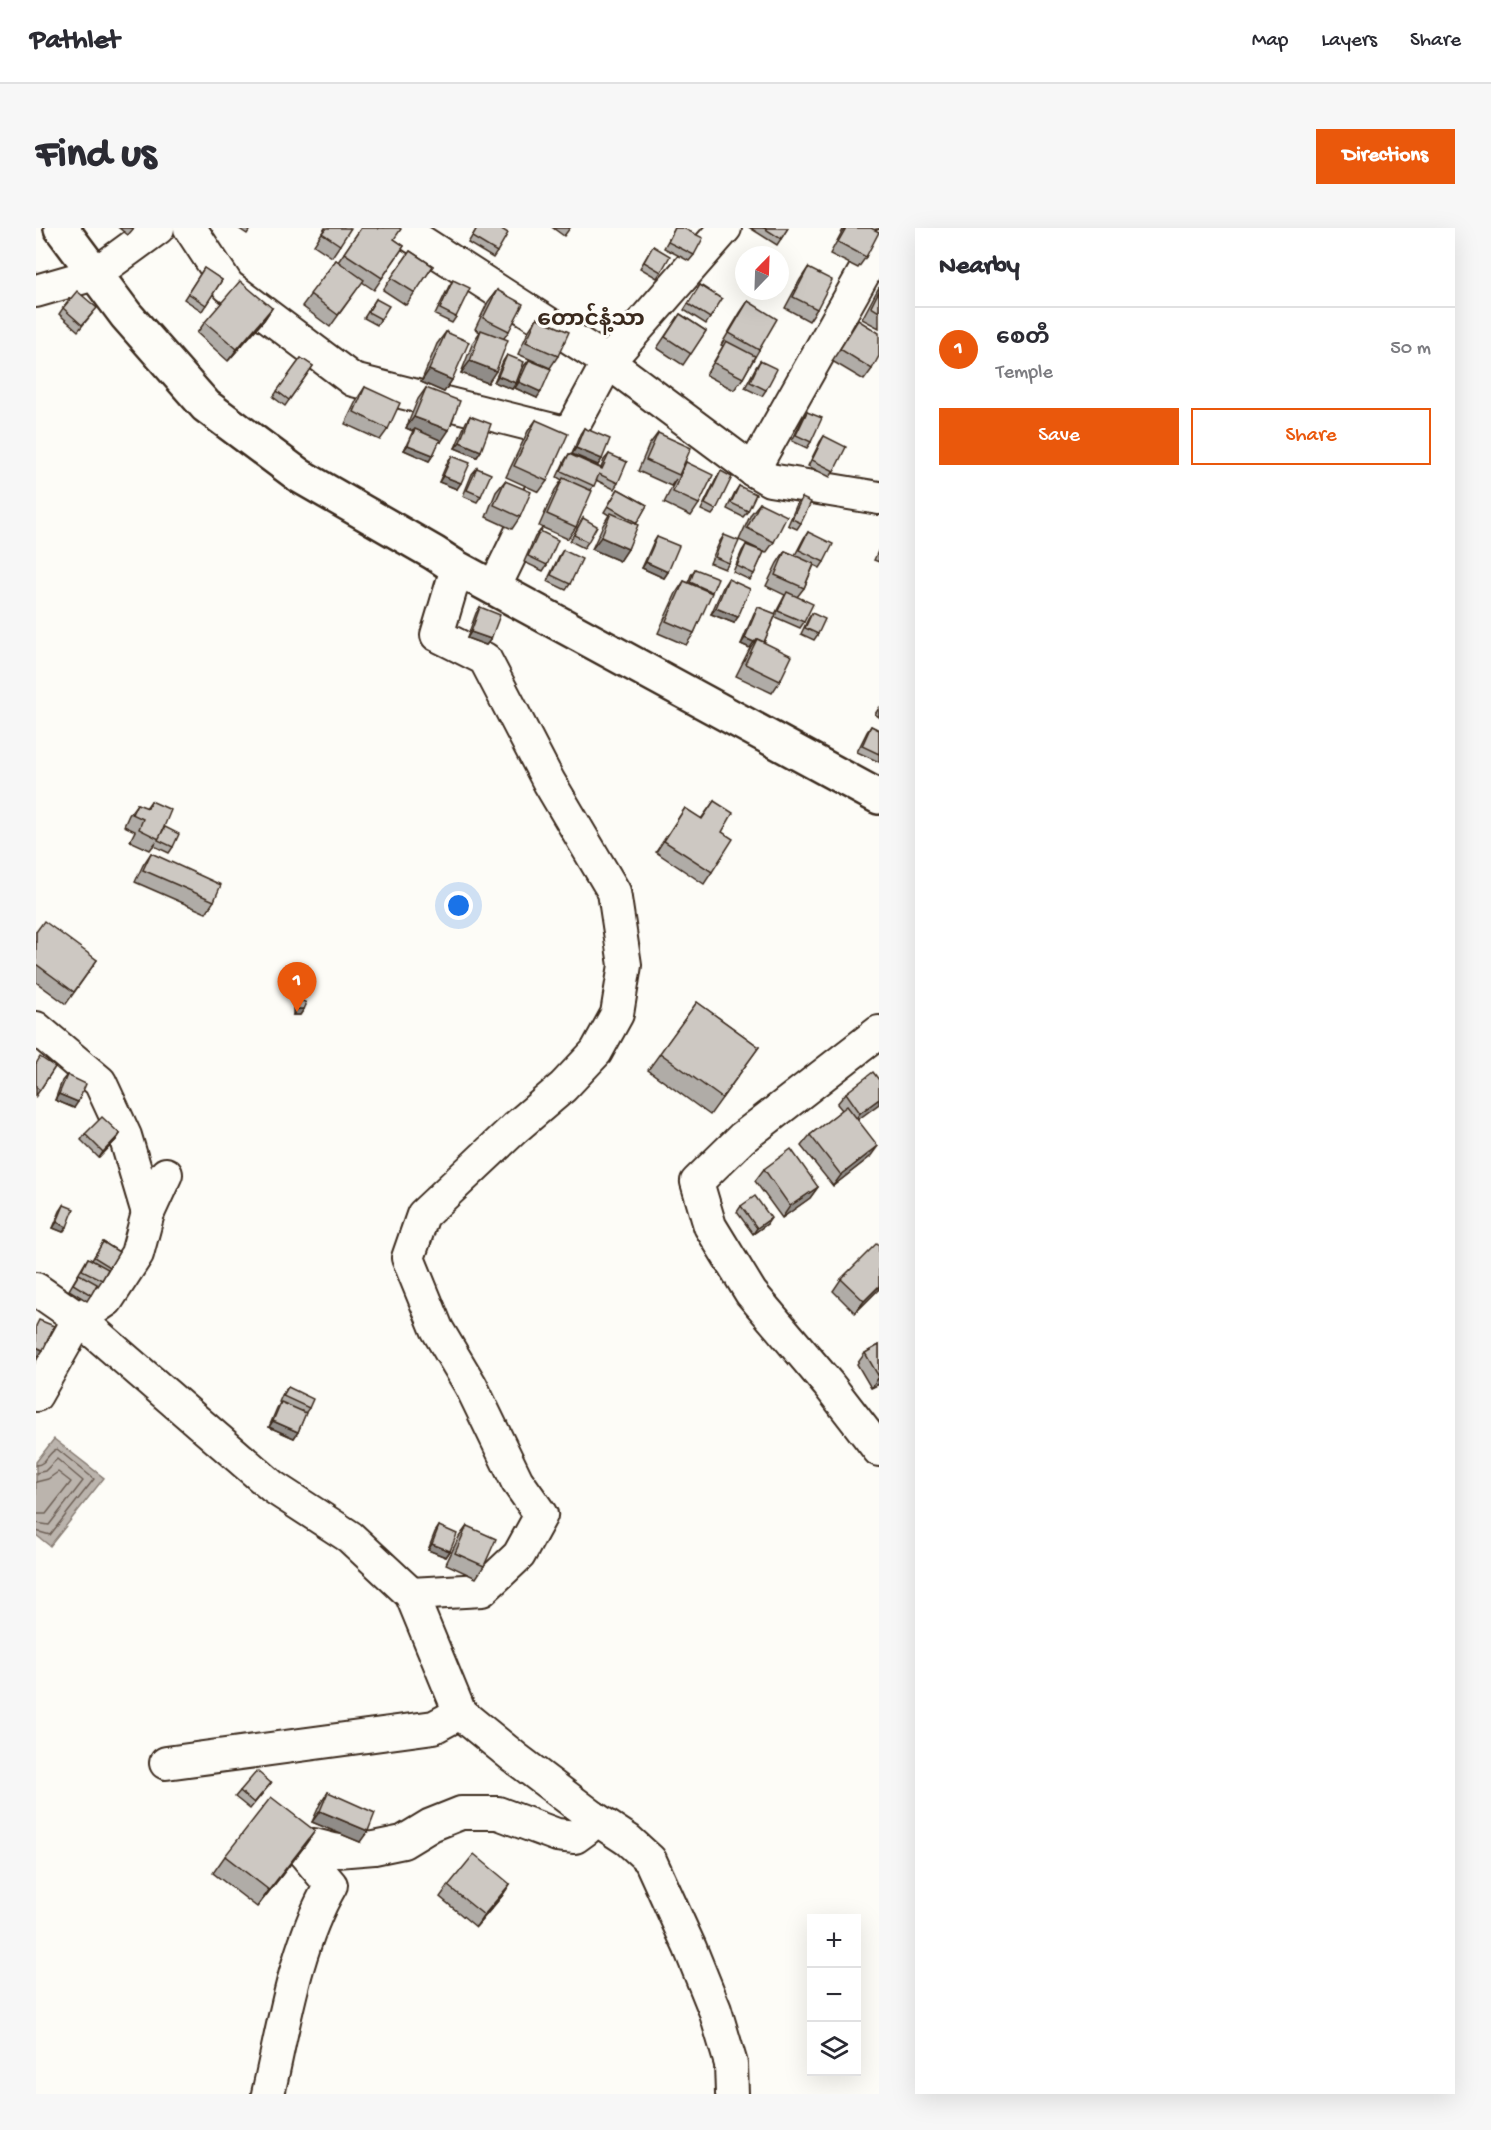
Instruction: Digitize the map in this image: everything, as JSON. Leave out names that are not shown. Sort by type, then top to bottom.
[{"type":"main road","points":[[61,228],[126,315],[206,405],[300,476],[457,568],[879,797]]},
{"type":"street","points":[[36,291],[95,274],[159,228]]},
{"type":"street","points":[[190,228],[228,286],[353,380],[569,434]]},
{"type":"street","points":[[400,228],[608,362],[753,470],[770,480],[879,498]]},
{"type":"street","points":[[494,588],[569,434],[608,362],[725,228]]},
{"type":"street","points":[[753,470],[879,246]]},
{"type":"street","points":[[411,1594],[482,1590],[519,1555],[541,1515],[517,1481],[471,1386],[437,1329],[408,1258],[423,1215],[515,1128],[563,1087],[596,1052],[617,1014],[625,965],[614,891],[549,782],[485,659],[437,635],[457,568]]},
{"type":"street","points":[[36,1028],[100,1082],[125,1136],[148,1213]]},
{"type":"street","points":[[878,1036],[742,1138],[697,1182],[710,1226],[751,1293],[828,1384],[879,1450]]},
{"type":"street","points":[[36,1395],[79,1319],[107,1300],[137,1254],[148,1213],[166,1174]]},
{"type":"street","points":[[36,1289],[79,1319],[273,1487],[350,1537],[411,1594],[460,1713],[593,1817],[628,1840],[650,1860],[715,2010],[731,2064],[732,2094]]},
{"type":"street","points":[[166,1763],[434,1726],[460,1713]]},
{"type":"street","points":[[268,2094],[304,1945],[319,1906],[331,1885],[305,1854],[314,1845],[337,1851],[374,1848],[404,1842],[431,1825],[461,1813],[498,1813],[557,1835],[575,1836],[586,1829],[593,1817]]},
{"type":"water","points":[[54,1439],[104,1478],[50,1546],[36,1535],[36,1462]]},
{"type":"building","points":[[326,228],[351,228],[340,245],[322,233]]},
{"type":"building","points":[[361,228],[401,229],[394,239],[404,246],[382,278],[344,253]]},
{"type":"building","points":[[477,228],[500,228],[508,233],[497,252],[472,237]]},
{"type":"building","points":[[675,228],[683,228],[703,238],[694,255],[668,242]]},
{"type":"building","points":[[764,228],[788,228],[781,239]]},
{"type":"building","points":[[846,228],[871,228],[879,232],[866,257],[838,242]]},
{"type":"building","points":[[653,246],[670,256],[661,272],[644,262]]},
{"type":"building","points":[[410,251],[433,266],[415,293],[391,278]]},
{"type":"building","points":[[336,260],[364,280],[338,315],[310,294]]},
{"type":"building","points":[[204,268],[222,280],[206,305],[188,293]]},
{"type":"building","points":[[808,268],[832,280],[817,309],[793,297]]},
{"type":"building","points":[[453,280],[470,288],[456,317],[440,309]]},
{"type":"building","points":[[240,281],[272,308],[237,349],[205,322]]},
{"type":"building","points":[[700,285],[722,299],[710,318],[688,304]]},
{"type":"building","points":[[497,290],[523,304],[509,331],[483,318]]},
{"type":"building","points":[[77,291],[97,308],[82,325],[63,308]]},
{"type":"building","points":[[879,291],[879,312],[871,307]]},
{"type":"building","points":[[376,299],[389,306],[381,319],[368,312]]},
{"type":"building","points":[[748,301],[777,319],[759,350],[729,333]]},
{"type":"building","points":[[680,314],[706,331],[691,354],[665,337]]},
{"type":"building","points":[[537,318],[569,332],[558,356],[526,342]]},
{"type":"building","points":[[858,320],[879,333],[879,356],[872,369],[840,349]]},
{"type":"building","points":[[481,330],[508,340],[496,371],[470,361]]},
{"type":"building","points":[[446,332],[469,342],[452,380],[429,370]]},
{"type":"building","points":[[726,341],[755,356],[743,378],[714,363]]},
{"type":"building","points":[[507,355],[524,362],[516,383],[498,376]]},
{"type":"building","points":[[301,358],[313,366],[289,400],[277,391]]},
{"type":"building","points":[[529,360],[551,369],[541,392],[519,382]]},
{"type":"building","points":[[760,361],[777,369],[766,390],[750,382]]},
{"type":"building","points":[[365,387],[400,403],[388,429],[354,412]]},
{"type":"building","points":[[426,388],[460,401],[449,430],[414,417]]},
{"type":"building","points":[[807,412],[822,418],[811,442],[796,435]]},
{"type":"building","points":[[470,416],[491,424],[481,451],[460,442]]},
{"type":"building","points":[[536,420],[568,434],[547,481],[514,466]]},
{"type":"building","points":[[584,428],[610,439],[602,459],[576,448]]},
{"type":"building","points":[[415,429],[440,440],[433,455],[408,445]]},
{"type":"building","points":[[658,433],[691,448],[679,475],[646,460]]},
{"type":"building","points":[[824,436],[846,447],[834,471],[812,460]]},
{"type":"building","points":[[569,454],[602,469],[609,454],[627,462],[618,483],[599,474],[594,486],[561,471]]},
{"type":"building","points":[[452,456],[470,463],[461,483],[443,476]]},
{"type":"building","points":[[686,462],[713,475],[699,504],[673,492]]},
{"type":"building","points":[[477,468],[491,474],[481,496],[467,490]]},
{"type":"building","points":[[721,471],[732,477],[716,510],[705,504]]},
{"type":"building","points":[[563,478],[592,491],[576,527],[547,514]]},
{"type":"building","points":[[505,481],[531,492],[520,517],[494,505]]},
{"type":"building","points":[[739,486],[756,494],[748,511],[731,503]]},
{"type":"building","points":[[618,489],[647,505],[637,523],[608,506]]},
{"type":"building","points":[[802,498],[811,502],[801,523],[792,519]]},
{"type":"building","points":[[760,503],[787,516],[774,542],[747,528]]},
{"type":"building","points":[[611,513],[638,525],[628,549],[601,537]]},
{"type":"building","points":[[583,518],[597,526],[588,542],[574,535]]},
{"type":"building","points":[[540,531],[558,540],[547,565],[528,556]]},
{"type":"building","points":[[808,532],[833,544],[824,562],[799,550]]},
{"type":"building","points":[[724,535],[739,541],[729,563],[715,557]]},
{"type":"building","points":[[657,537],[679,546],[668,572],[646,562]]},
{"type":"building","points":[[746,545],[764,552],[754,574],[737,566]]},
{"type":"building","points":[[563,550],[582,559],[570,584],[551,575]]},
{"type":"building","points":[[785,551],[814,564],[804,588],[775,575]]},
{"type":"building","points":[[695,569],[718,578],[712,592],[690,582]]},
{"type":"building","points":[[728,579],[750,589],[738,617],[716,608]]},
{"type":"building","points":[[684,581],[712,593],[694,633],[666,621]]},
{"type":"building","points":[[787,592],[813,604],[804,622],[778,611]]},
{"type":"building","points":[[480,607],[500,615],[491,639],[471,632]]},
{"type":"building","points":[[758,607],[776,614],[764,642],[757,639],[754,642],[745,638]]},
{"type":"building","points":[[812,613],[825,619],[818,634],[805,628]]},
{"type":"building","points":[[757,639],[792,656],[780,681],[745,664]]},
{"type":"building","points":[[871,726],[879,730],[879,754],[862,746]]},
{"type":"building","points":[[151,801],[171,810],[159,839],[139,829],[143,819],[132,814],[137,804],[148,808]]},
{"type":"building","points":[[714,801],[733,813],[722,832],[733,839],[712,872],[664,841],[685,808],[702,819]]},
{"type":"building","points":[[165,827],[179,834],[173,847],[158,840]]},
{"type":"building","points":[[151,853],[221,885],[214,901],[143,870]]},
{"type":"building","points":[[44,921],[97,960],[74,992],[36,964],[36,932]]},
{"type":"building","points":[[302,1001],[306,1005],[304,1009],[297,1009],[297,1002]]},
{"type":"building","points":[[697,1002],[759,1047],[722,1098],[660,1053]]},
{"type":"building","points":[[40,1057],[55,1067],[40,1090],[36,1087],[36,1064]]},
{"type":"building","points":[[873,1072],[879,1080],[879,1099],[860,1113],[846,1093]]},
{"type":"building","points":[[67,1075],[86,1084],[78,1102],[59,1094]]},
{"type":"building","points":[[847,1106],[878,1146],[841,1175],[810,1135]]},
{"type":"building","points":[[102,1117],[120,1134],[103,1152],[85,1134]]},
{"type":"building","points":[[791,1149],[818,1187],[790,1206],[764,1169]]},
{"type":"building","points":[[755,1196],[771,1218],[757,1228],[741,1206]]},
{"type":"building","points":[[64,1205],[74,1209],[67,1227],[57,1222]]},
{"type":"building","points":[[103,1242],[119,1252],[110,1267],[94,1257]]},
{"type":"building","points":[[877,1243],[879,1245],[879,1286],[864,1301],[841,1279]]},
{"type":"building","points":[[88,1258],[108,1269],[102,1280],[82,1270]]},
{"type":"building","points":[[79,1274],[97,1284],[91,1295],[73,1284]]},
{"type":"building","points":[[39,1320],[54,1326],[43,1350],[36,1347],[36,1326]]},
{"type":"building","points":[[879,1345],[879,1377],[865,1353]]},
{"type":"building","points":[[288,1387],[313,1399],[309,1408],[283,1396]]},
{"type":"building","points":[[281,1402],[306,1413],[298,1432],[273,1421]]},
{"type":"building","points":[[439,1526],[457,1534],[450,1551],[432,1544]]},
{"type":"building","points":[[467,1526],[496,1539],[484,1566],[455,1553]]},
{"type":"building","points":[[257,1771],[271,1783],[254,1803],[240,1791]]},
{"type":"building","points":[[328,1792],[375,1813],[368,1831],[320,1811]]},
{"type":"building","points":[[271,1797],[315,1831],[269,1890],[225,1856]]},
{"type":"building","points":[[474,1854],[510,1884],[484,1915],[448,1886]]},
{"type":"place","name":"စေတီ","points":[[297,1012]]},
{"type":"district","name":"တောင်နံ့သာ","points":[[591,317]]}]
